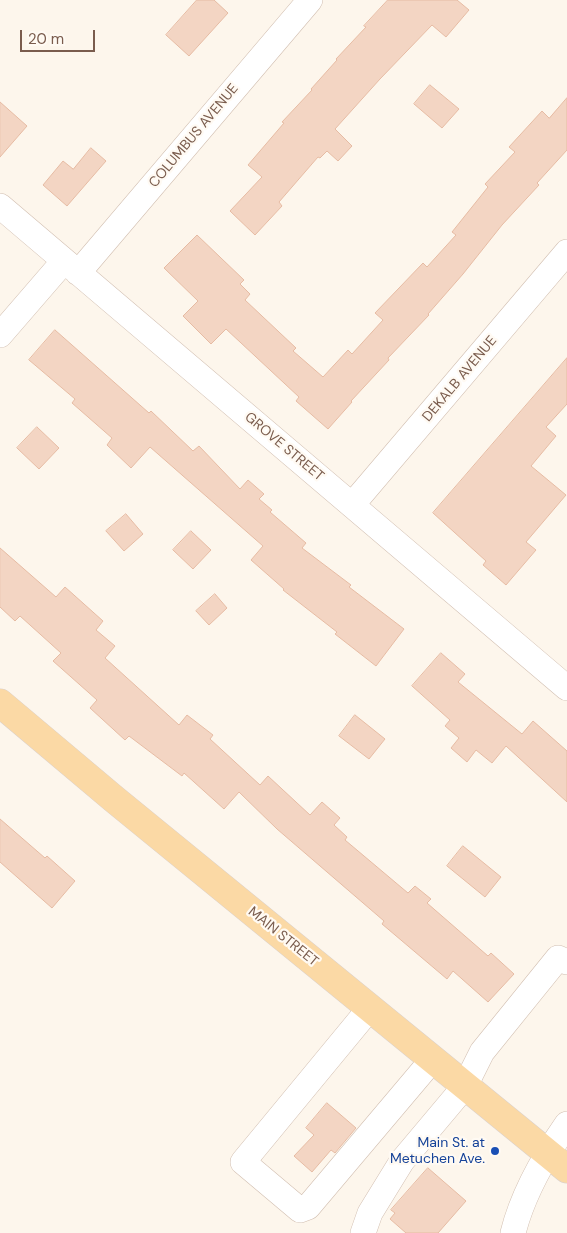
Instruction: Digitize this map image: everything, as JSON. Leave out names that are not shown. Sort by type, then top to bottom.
[{"type":"main road","name":"MAIN STREET","points":[[0,703],[100,788],[557,1161]]},
{"type":"street","name":"COLUMBUS AVENUE","points":[[0,335],[71,267],[301,3]]},
{"type":"street","name":"GROVE STREET","points":[[0,206],[567,688]]},
{"type":"street","name":"DEKALB AVENUE","points":[[352,505],[567,252]]},
{"type":"street","points":[[364,1233],[370,1213],[402,1161],[465,1086],[482,1052],[558,958],[567,962]]},
{"type":"street","points":[[370,1008],[243,1162],[300,1210],[308,1207],[433,1059]]},
{"type":"street","points":[[513,1233],[530,1186],[557,1161],[567,1124]]},
{"type":"building","points":[[197,0],[214,0],[228,13],[189,56],[166,35]]},
{"type":"building","points":[[388,0],[457,0],[469,10],[446,37],[432,25],[380,79],[335,129],[352,146],[338,161],[327,151],[320,158],[318,157],[279,202],[282,206],[255,235],[230,211],[262,177],[248,165],[284,123],[282,122],[312,90],[336,59]]},
{"type":"building","points":[[430,85],[459,109],[442,128],[414,104]]},
{"type":"building","points":[[567,98],[567,150],[537,183],[539,185],[502,225],[429,315],[388,358],[389,360],[328,429],[296,401],[299,397],[226,329],[211,344],[183,316],[198,301],[164,268],[197,235],[244,280],[240,284],[250,294],[245,300],[296,348],[293,351],[323,377],[348,350],[352,354],[383,320],[375,313],[423,263],[427,267],[456,235],[452,232],[488,187],[485,184],[515,152],[509,147],[542,111],[549,118]]},
{"type":"building","points":[[0,102],[27,126],[0,157]]},
{"type":"building","points":[[91,148],[106,161],[67,206],[43,185],[63,161],[73,169]]},
{"type":"building","points":[[55,330],[149,413],[151,411],[193,451],[199,446],[240,489],[248,480],[264,494],[259,499],[272,510],[270,512],[306,543],[302,548],[404,629],[376,666],[335,634],[337,632],[283,590],[251,560],[263,546],[150,447],[131,468],[107,445],[112,438],[72,403],[75,399],[29,360]]},
{"type":"building","points":[[567,358],[567,404],[546,427],[556,436],[531,466],[566,495],[526,542],[536,550],[506,585],[483,565],[486,561],[433,513]]},
{"type":"building","points":[[37,427],[59,448],[39,469],[17,448]]},
{"type":"building","points":[[126,514],[143,534],[124,551],[106,531]]},
{"type":"building","points":[[191,531],[211,550],[193,569],[173,550]]},
{"type":"building","points":[[0,548],[56,597],[65,587],[103,621],[96,630],[115,646],[105,658],[179,725],[187,715],[213,735],[210,739],[260,785],[268,776],[310,815],[322,802],[340,818],[334,825],[347,837],[345,840],[408,893],[415,886],[431,899],[427,903],[488,956],[491,953],[514,974],[488,1002],[453,971],[447,979],[382,924],[384,921],[277,829],[239,792],[224,809],[184,773],[182,776],[129,736],[125,740],[90,708],[97,700],[53,661],[61,653],[20,616],[15,621],[0,607]]},
{"type":"building","points":[[215,594],[227,608],[209,625],[196,611]]},
{"type":"building","points":[[441,653],[465,674],[458,682],[522,734],[533,721],[567,751],[567,802],[506,746],[492,763],[476,750],[467,762],[451,748],[459,738],[445,726],[450,720],[412,686]]},
{"type":"building","points":[[355,715],[385,739],[369,759],[339,736]]},
{"type":"building","points":[[0,819],[75,881],[52,908],[0,862]]},
{"type":"building","points":[[463,846],[501,877],[485,897],[447,866]]},
{"type":"building","points":[[327,1103],[356,1128],[335,1153],[331,1150],[312,1172],[294,1156],[314,1135],[306,1128]]},
{"type":"building","points":[[428,1168],[466,1201],[438,1233],[406,1233],[390,1219],[395,1213],[391,1210]]},
{"type":"place","name":"Main St. at Metuchen Ave.","points":[[495,1151]]}]
